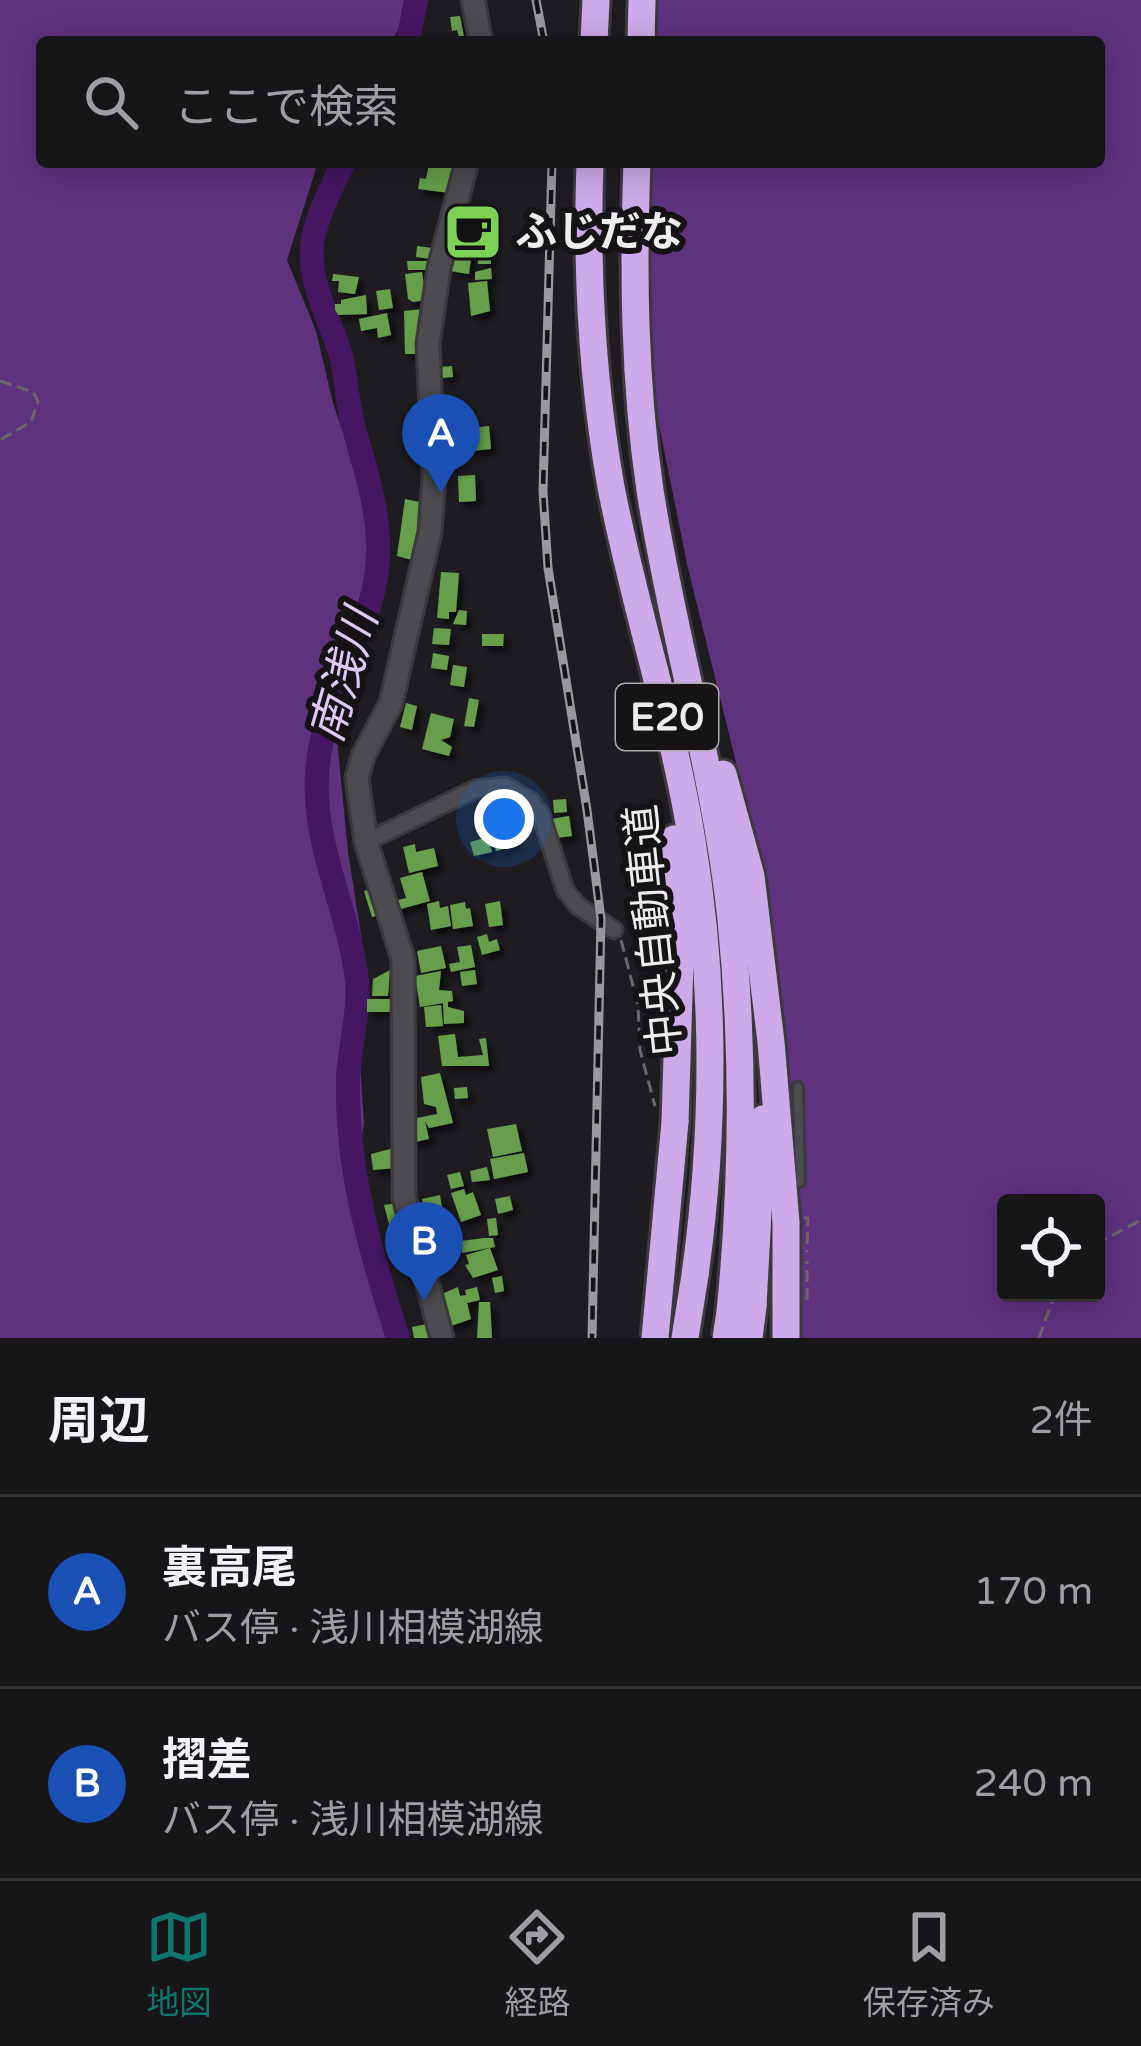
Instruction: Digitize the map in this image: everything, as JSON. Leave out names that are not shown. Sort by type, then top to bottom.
[{"type":"highway","points":[[594,36],[596,0]]},
{"type":"highway","points":[[641,36],[642,0]]},
{"type":"highway","name":"中央自動車道","points":[[590,168],[593,347],[604,444],[677,759],[703,920],[710,1018],[710,1122],[686,1338]]},
{"type":"highway","name":"中央自動車道","points":[[638,168],[637,356],[650,490],[693,718],[710,783],[731,919],[741,1112],[736,1318]]},
{"type":"highway","points":[[650,490],[751,876],[783,1177],[786,1338]]},
{"type":"highway","points":[[627,556],[670,802],[680,895],[680,1058],[666,1117],[672,1338]]},
{"type":"highway","points":[[749,1338],[736,1318],[762,1188],[762,976]]},
{"type":"highway","points":[[655,1338],[668,1230]]},
{"type":"main road","points":[[472,0],[480,36]]},
{"type":"main road","points":[[442,1338],[404,1197],[403,959],[366,842],[356,778],[391,703],[430,532],[434,478],[428,344],[440,268],[465,168]]},
{"type":"street","points":[[366,842],[475,789],[505,786],[531,801],[541,815],[565,890],[578,906],[614,930]]},
{"type":"lane","points":[[798,1087],[800,1182]]},
{"type":"path","points":[[0,381],[33,392],[38,401],[31,422],[0,440]]},
{"type":"path","points":[[614,930],[632,983],[649,1095],[666,1117]]},
{"type":"path","points":[[808,1217],[810,1244]]},
{"type":"path","points":[[1105,1239],[1141,1220]]},
{"type":"path","points":[[1039,1338],[1052,1302]]},
{"type":"shaded area","points":[[0,0],[419,0],[394,36],[36,36],[36,168],[316,168],[287,260],[316,331],[333,403],[360,482],[372,572],[344,652],[338,749],[364,954],[360,1064],[364,1123],[352,1203],[394,1338],[0,1338]]},
{"type":"shaded area","points":[[655,0],[1141,0],[1141,1338],[802,1338],[798,1209],[764,894],[656,410],[648,268],[650,168],[1105,168],[1105,36],[652,36]]},
{"type":"building","points":[[460,16],[464,36],[452,31],[450,17]]},
{"type":"building","points":[[428,168],[453,168],[450,193],[418,189]]},
{"type":"building","points":[[467,211],[487,214],[482,247],[458,244]]},
{"type":"building","points":[[417,246],[433,248],[432,259],[416,257]]},
{"type":"building","points":[[453,248],[472,250],[469,274],[450,271]]},
{"type":"building","points":[[477,250],[491,250],[491,264],[478,264]]},
{"type":"building","points":[[407,261],[431,261],[431,270],[408,270]]},
{"type":"building","points":[[491,268],[492,279],[475,280],[475,272]]},
{"type":"building","points":[[422,272],[426,300],[413,302],[408,299],[405,274]]},
{"type":"building","points":[[333,274],[359,277],[355,294],[338,292],[339,281],[332,281]]},
{"type":"building","points":[[487,281],[490,311],[471,316],[468,283]]},
{"type":"building","points":[[390,289],[393,308],[379,310],[376,291]]},
{"type":"building","points":[[366,295],[367,314],[338,315],[335,310],[341,300]]},
{"type":"building","points":[[423,309],[422,339],[418,339],[416,354],[405,354],[404,311]]},
{"type":"building","points":[[387,313],[391,335],[378,338],[377,328],[361,331],[359,319]]},
{"type":"building","points":[[452,366],[453,377],[441,378],[440,367]]},
{"type":"building","points":[[489,426],[491,449],[472,451],[470,428]]},
{"type":"building","points":[[475,475],[476,501],[459,502],[458,476]]},
{"type":"building","points":[[405,499],[425,503],[412,560],[397,556]]},
{"type":"building","points":[[441,572],[459,573],[456,612],[449,612],[449,619],[437,618]]},
{"type":"building","points":[[459,610],[467,611],[466,625],[453,624]]},
{"type":"building","points":[[434,628],[451,629],[449,645],[432,644]]},
{"type":"building","points":[[482,634],[504,634],[503,646],[482,646]]},
{"type":"building","points":[[433,653],[449,656],[447,670],[431,668]]},
{"type":"building","points":[[453,665],[467,667],[464,687],[450,685]]},
{"type":"building","points":[[469,698],[479,700],[474,727],[464,726]]},
{"type":"building","points":[[406,703],[417,706],[412,730],[400,727]]},
{"type":"building","points":[[431,713],[454,719],[450,737],[441,740],[452,747],[449,756],[422,749]]},
{"type":"building","points":[[566,799],[567,812],[554,813],[553,800]]},
{"type":"building","points":[[569,816],[572,836],[556,838],[552,819]]},
{"type":"building","points":[[514,830],[518,845],[496,851],[492,836]]},
{"type":"building","points":[[488,837],[492,852],[474,856],[470,842]]},
{"type":"building","points":[[415,844],[416,852],[434,848],[438,866],[409,873],[403,847]]},
{"type":"building","points":[[422,872],[430,901],[397,910],[394,901],[406,898],[400,878]]},
{"type":"building","points":[[375,888],[383,914],[372,917],[364,891]]},
{"type":"building","points":[[439,901],[440,908],[448,906],[451,926],[431,930],[427,904]]},
{"type":"building","points":[[500,901],[503,925],[489,927],[485,904]]},
{"type":"building","points":[[465,902],[473,926],[453,929],[450,905]]},
{"type":"building","points":[[487,934],[489,942],[497,939],[500,950],[482,955],[477,937]]},
{"type":"building","points":[[471,945],[475,967],[451,972],[449,964],[460,962],[457,947]]},
{"type":"building","points":[[441,946],[446,968],[421,973],[417,951]]},
{"type":"building","points":[[390,970],[388,996],[372,996],[373,979]]},
{"type":"building","points":[[475,970],[477,984],[462,986],[460,972]]},
{"type":"building","points":[[441,971],[439,990],[452,991],[448,1007],[464,1011],[464,1023],[444,1024],[443,1003],[420,1007],[415,976]]},
{"type":"building","points":[[367,999],[393,999],[392,1012],[367,1012]]},
{"type":"building","points":[[441,1005],[443,1026],[426,1027],[424,1007]]},
{"type":"building","points":[[455,1034],[458,1057],[483,1055],[479,1039],[486,1038],[489,1066],[442,1066],[438,1036]]},
{"type":"building","points":[[440,1073],[453,1123],[429,1128],[425,1121],[429,1139],[410,1143],[407,1120],[437,1114],[436,1107],[424,1104],[421,1077]]},
{"type":"building","points":[[467,1087],[468,1098],[455,1099],[454,1088]]},
{"type":"building","points":[[516,1124],[522,1151],[493,1157],[487,1129]]},
{"type":"building","points":[[394,1148],[396,1168],[373,1170],[371,1154]]},
{"type":"building","points":[[524,1153],[528,1172],[494,1179],[490,1159]]},
{"type":"building","points":[[487,1167],[490,1180],[472,1182],[470,1171]]},
{"type":"building","points":[[460,1172],[464,1186],[451,1189],[447,1175]]},
{"type":"building","points":[[464,1189],[466,1195],[473,1192],[481,1215],[461,1222],[451,1193]]},
{"type":"building","points":[[440,1195],[442,1208],[425,1212],[422,1199]]},
{"type":"building","points":[[510,1196],[513,1210],[498,1214],[495,1199]]},
{"type":"building","points":[[398,1203],[402,1231],[391,1232],[384,1205]]},
{"type":"building","points":[[496,1218],[498,1235],[489,1236],[487,1219]]},
{"type":"building","points":[[452,1224],[458,1251],[437,1254],[433,1227]]},
{"type":"building","points":[[493,1238],[495,1247],[462,1253],[461,1241]]},
{"type":"building","points":[[490,1248],[498,1270],[473,1278],[465,1265],[469,1264],[466,1255]]},
{"type":"building","points":[[502,1276],[504,1291],[495,1293],[492,1278]]},
{"type":"building","points":[[458,1287],[460,1296],[477,1287],[480,1300],[467,1303],[471,1319],[448,1327],[444,1293]]},
{"type":"building","points":[[479,1302],[490,1302],[492,1338],[477,1338]]},
{"type":"building","points":[[427,1324],[429,1338],[414,1338],[412,1327]]},
{"type":"waterway","name":"南浅川","points":[[409,36],[416,0]]},
{"type":"waterway","name":"南浅川","points":[[341,168],[315,228],[313,267],[342,361],[372,495],[377,570],[362,629],[321,745],[317,802],[357,980],[348,1080],[351,1146],[370,1243],[398,1338]]},
{"type":"railway","points":[[536,0],[543,36]]},
{"type":"railway","points":[[552,168],[543,491],[548,568],[601,919],[592,1338]]},
{"type":"place","name":"ふじだな","points":[[473,232]]},
{"type":"place","name":"裏高尾","points":[[441,493]]},
{"type":"place","name":"摺差","points":[[424,1301]]}]
